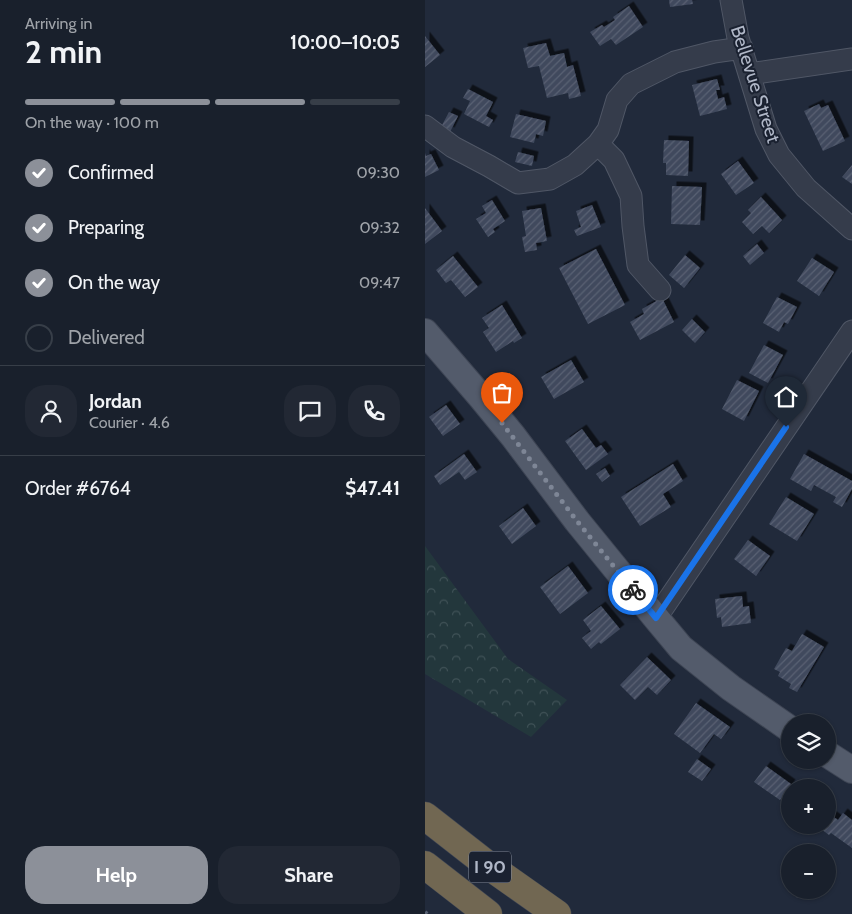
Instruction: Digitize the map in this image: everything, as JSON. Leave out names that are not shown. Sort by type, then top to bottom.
[{"type":"highway","name":"I 90","points":[[425,816],[489,866],[557,914]]},
{"type":"highway","name":"I 90","points":[[425,865],[488,914]]},
{"type":"main road","points":[[425,332],[481,396],[577,521],[681,648],[731,688],[781,723]]},
{"type":"main road","points":[[836,760],[852,770]]},
{"type":"street","name":"Bellevue Street","points":[[731,0],[738,38],[749,74],[766,128],[779,155],[806,188],[852,229]]},
{"type":"street","points":[[425,126],[453,146],[517,183],[550,179],[575,165],[598,144],[608,130],[617,100],[631,84],[675,62],[714,52],[742,48]]},
{"type":"street","points":[[749,74],[852,59]]},
{"type":"street","points":[[598,144],[614,160],[631,196],[638,265],[660,290]]},
{"type":"street","points":[[656,618],[852,330]]},
{"type":"green space","points":[[425,546],[508,659],[567,700],[531,737],[425,674]]},
{"type":"building","points":[[669,0],[692,0],[693,4],[670,7]]},
{"type":"building","points":[[629,6],[643,27],[616,45],[611,39],[600,46],[590,32],[602,25],[604,27],[615,20],[613,17]]},
{"type":"building","points":[[425,36],[440,55],[425,67]]},
{"type":"building","points":[[546,43],[550,56],[564,53],[567,67],[573,65],[581,96],[569,99],[568,93],[547,98],[539,66],[528,68],[523,48]]},
{"type":"building","points":[[717,79],[720,90],[716,90],[718,99],[724,97],[727,109],[700,116],[692,85]]},
{"type":"building","points":[[468,89],[493,102],[486,116],[493,120],[489,127],[464,114],[470,101],[463,98]]},
{"type":"building","points":[[819,104],[821,108],[828,105],[845,141],[823,151],[804,111]]},
{"type":"building","points":[[449,112],[458,116],[450,132],[441,127]]},
{"type":"building","points":[[516,114],[546,121],[543,136],[536,134],[534,143],[510,137]]},
{"type":"building","points":[[664,140],[689,141],[688,176],[666,175],[666,163],[663,163]]},
{"type":"building","points":[[518,152],[534,156],[532,166],[515,162]]},
{"type":"building","points":[[425,153],[426,156],[431,154],[439,170],[425,177]]},
{"type":"building","points":[[738,161],[754,183],[736,195],[721,174]]},
{"type":"building","points":[[852,165],[852,184],[842,177]]},
{"type":"building","points":[[672,186],[702,187],[700,225],[671,224]]},
{"type":"building","points":[[761,197],[782,220],[769,233],[762,226],[753,234],[742,222],[751,213],[748,210]]},
{"type":"building","points":[[492,200],[505,221],[493,229],[495,232],[488,237],[476,219],[486,213],[482,206]]},
{"type":"building","points":[[592,205],[601,227],[577,236],[574,230],[581,227],[576,211]]},
{"type":"building","points":[[425,208],[442,231],[425,244]]},
{"type":"building","points":[[541,208],[547,241],[536,243],[537,250],[525,252],[522,237],[526,236],[522,211]]},
{"type":"building","points":[[757,244],[764,253],[750,265],[743,256]]},
{"type":"building","points":[[596,249],[625,305],[588,324],[559,268]]},
{"type":"building","points":[[685,255],[700,268],[684,288],[669,275]]},
{"type":"building","points":[[453,256],[478,287],[465,297],[451,280],[446,283],[436,270]]},
{"type":"building","points":[[812,258],[834,272],[819,296],[797,281]]},
{"type":"building","points":[[777,297],[797,307],[788,324],[784,322],[779,332],[763,323]]},
{"type":"building","points":[[662,298],[674,322],[640,340],[630,322],[644,314],[642,309]]},
{"type":"building","points":[[502,305],[522,338],[514,343],[513,341],[496,352],[483,332],[489,328],[482,318]]},
{"type":"building","points":[[692,319],[705,332],[695,343],[682,330]]},
{"type":"building","points":[[764,345],[783,355],[768,383],[749,373]]},
{"type":"building","points":[[571,360],[584,382],[554,399],[541,377]]},
{"type":"building","points":[[737,380],[759,391],[744,421],[722,409]]},
{"type":"building","points":[[446,405],[460,424],[443,436],[429,417]]},
{"type":"building","points":[[582,429],[596,448],[601,445],[608,454],[586,470],[565,441]]},
{"type":"building","points":[[464,454],[477,472],[465,480],[459,472],[440,485],[434,476]]},
{"type":"building","points":[[804,454],[852,481],[852,489],[842,507],[833,502],[836,497],[814,485],[811,491],[790,479]]},
{"type":"building","points":[[673,464],[683,481],[663,494],[671,507],[640,526],[621,497]]},
{"type":"building","points":[[605,468],[610,476],[602,482],[596,474]]},
{"type":"building","points":[[786,497],[814,514],[797,541],[769,524]]},
{"type":"building","points":[[523,508],[536,526],[512,544],[499,526]]},
{"type":"building","points":[[748,540],[770,556],[756,576],[734,559]]},
{"type":"building","points":[[568,566],[588,593],[560,614],[540,587]]},
{"type":"building","points":[[742,596],[743,607],[749,606],[751,623],[722,627],[721,617],[717,618],[715,599]]},
{"type":"building","points":[[601,606],[620,629],[601,644],[599,642],[591,649],[582,638],[591,631],[583,620]]},
{"type":"building","points":[[802,634],[824,647],[797,692],[789,688],[791,684],[778,676],[780,672],[774,669],[786,648],[792,651]]},
{"type":"building","points":[[647,657],[671,680],[657,695],[648,687],[635,700],[620,685]]},
{"type":"building","points":[[696,703],[730,727],[721,739],[714,734],[700,753],[674,734]]},
{"type":"building","points":[[697,759],[711,769],[702,781],[688,772]]},
{"type":"building","points":[[766,766],[784,779],[781,779],[781,799],[780,800],[754,782]]},
{"type":"building","points":[[843,813],[852,820],[852,848],[832,834],[836,834],[836,819],[838,820]]},
{"type":"way so far","points":[[502,423],[633,590]]},
{"type":"route","points":[[633,590],[656,618],[786,427]]}]
